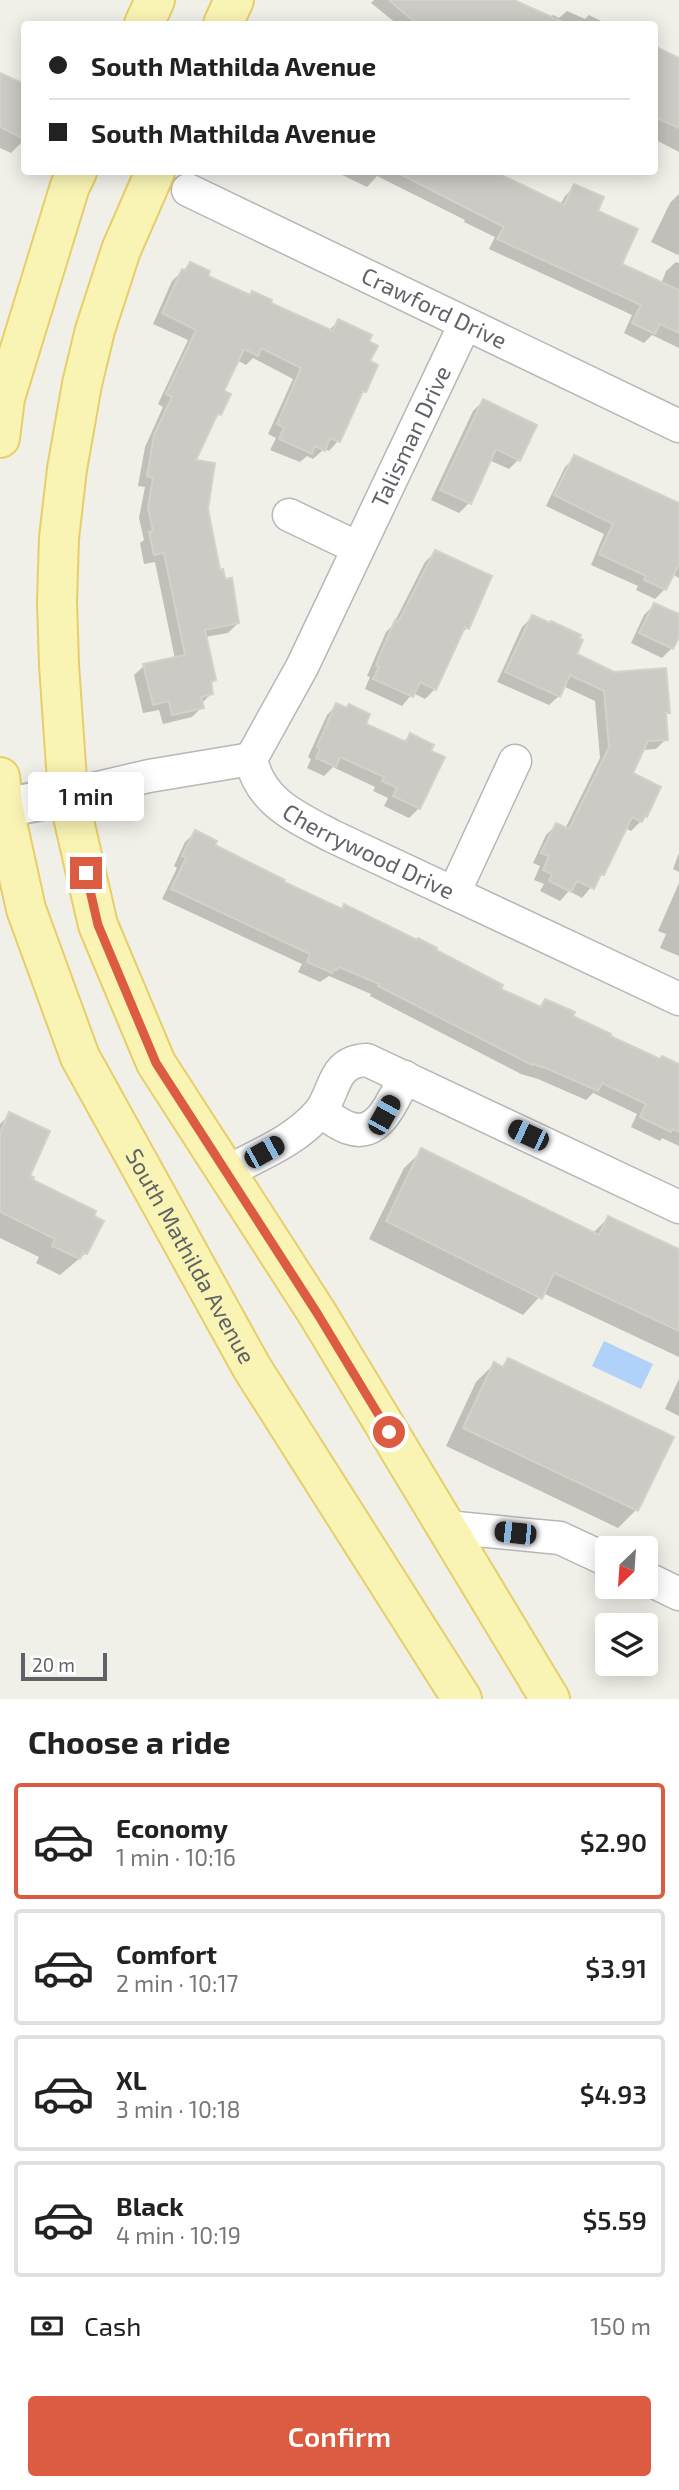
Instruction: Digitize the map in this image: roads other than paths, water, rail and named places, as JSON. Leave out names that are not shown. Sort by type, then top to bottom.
[{"type":"main road","points":[[145,21],[155,0]]},
{"type":"main road","points":[[224,21],[234,0]]},
{"type":"main road","points":[[0,438],[3,404],[75,175]]},
{"type":"main road","points":[[154,175],[121,250],[95,330],[82,384],[67,470],[59,538],[57,602],[61,722],[68,795],[98,925],[156,1063],[317,1313],[550,1699]]},
{"type":"main road","points":[[1,798],[68,795]]},
{"type":"main road","name":"South Mathilda Avenue","points":[[1,798],[26,909],[80,1057],[253,1368],[462,1699]]},
{"type":"street","name":"Crawford Drive","points":[[188,190],[679,426]]},
{"type":"street","name":"Talisman Drive","points":[[251,759],[302,667],[465,324]]},
{"type":"street","points":[[289,516],[358,548]]},
{"type":"street","points":[[68,795],[149,776],[251,759]]},
{"type":"street","name":"Cherrywood Drive","points":[[251,759],[255,778],[274,801],[293,816],[679,999]]},
{"type":"street","points":[[454,893],[515,761]]},
{"type":"street","points":[[227,1172],[296,1135],[321,1112],[346,1065],[353,1062],[373,1062],[679,1207]]},
{"type":"street","points":[[321,1112],[350,1129],[358,1130],[374,1125],[384,1115],[405,1077]]},
{"type":"street","points":[[446,1527],[560,1538],[595,1554]]},
{"type":"street","points":[[658,1584],[679,1594]]},
{"type":"water","points":[[604,1341],[653,1364],[641,1389],[592,1366]]}]
